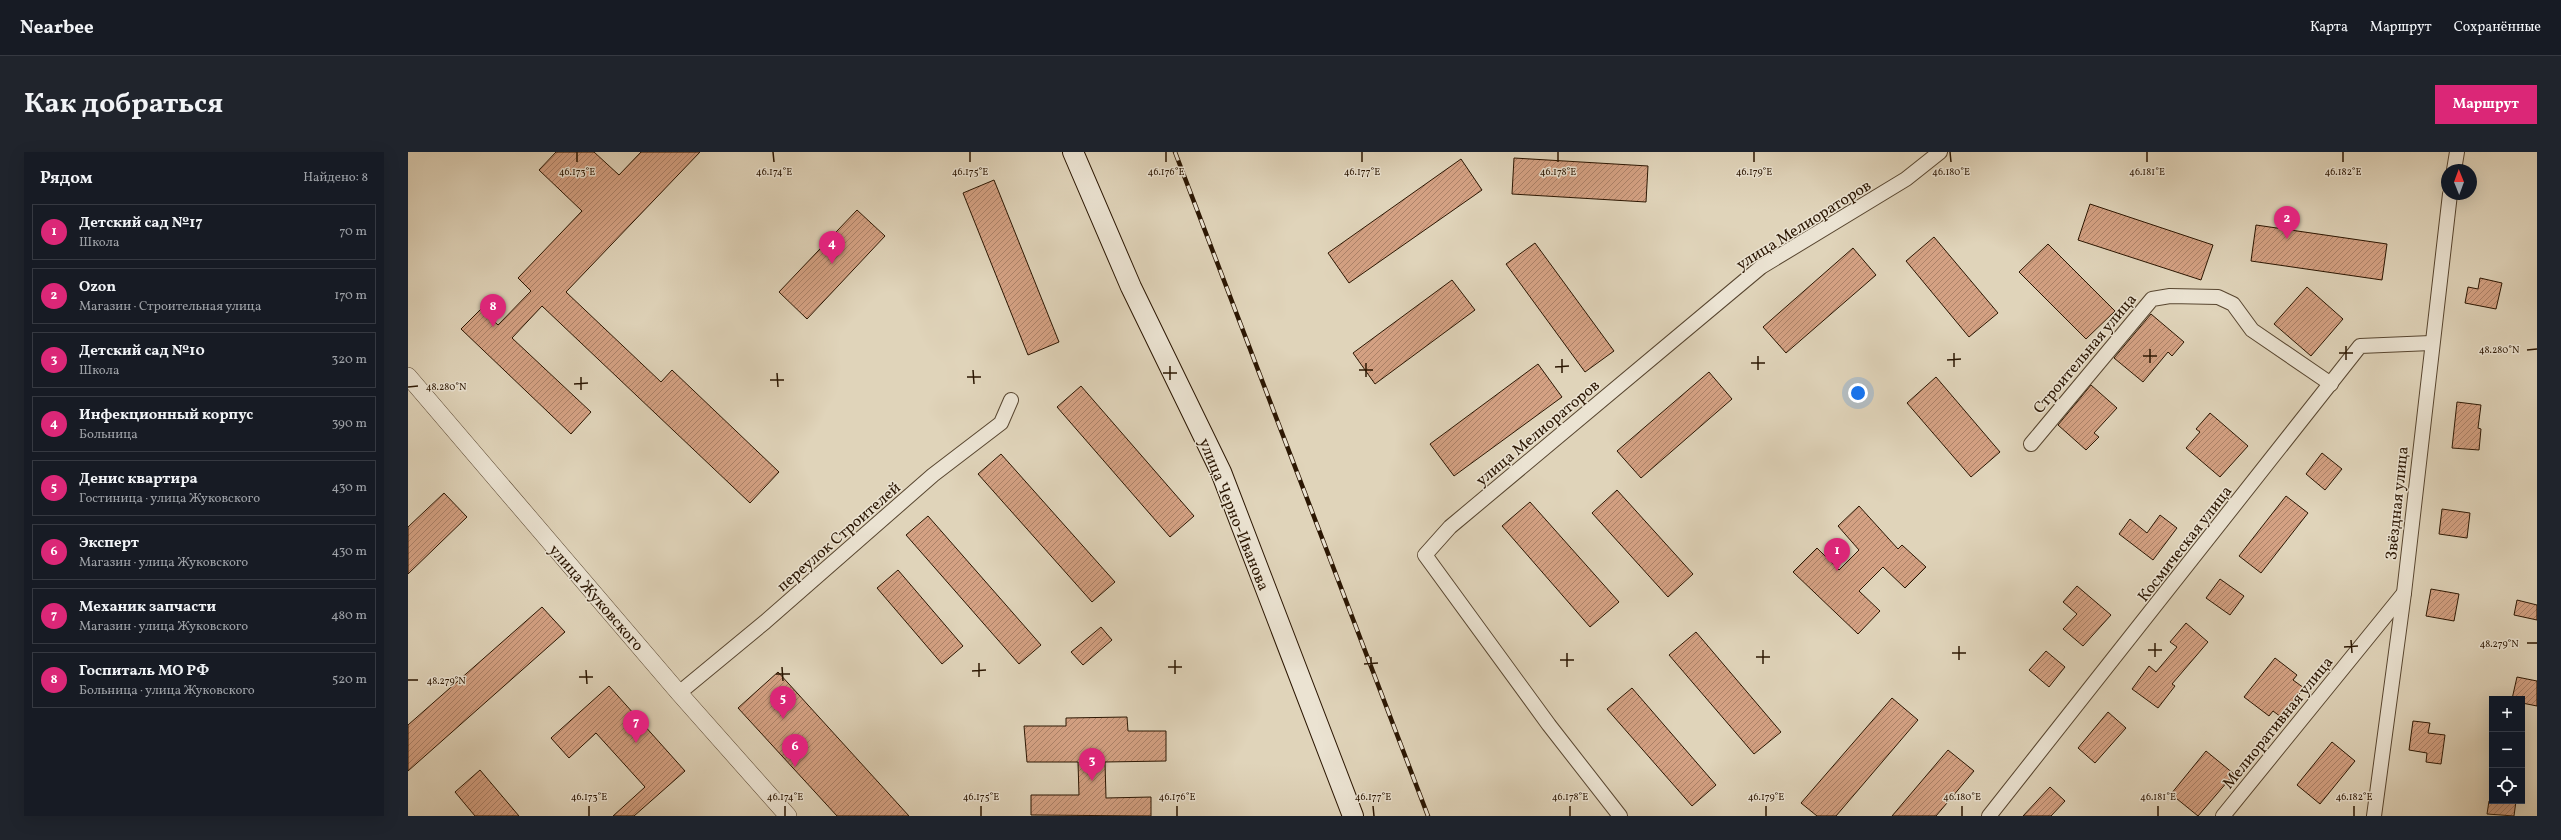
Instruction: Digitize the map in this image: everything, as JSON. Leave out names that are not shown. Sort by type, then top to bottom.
[{"type":"main road","name":"улица Черно-Иванова","points":[[1073,152],[1131,288],[1221,472],[1353,816]]},
{"type":"street","name":"улица Мелиораторов","points":[[1620,816],[1549,725],[1425,554],[1450,527],[1761,266],[1906,179],[1940,152]]},
{"type":"street","points":[[2455,164],[2457,152]]},
{"type":"street","name":"Звёздная улица","points":[[2374,816],[2404,593],[2431,343],[2449,200]]},
{"type":"street","name":"Строительная улица","points":[[2031,444],[2152,299],[2170,296],[2218,297],[2233,304],[2252,330],[2331,384]]},
{"type":"street","name":"Космическая улица","points":[[1989,816],[2360,346],[2431,343]]},
{"type":"street","name":"улица Жуковского","points":[[408,376],[679,693],[788,816]]},
{"type":"street","name":"переулок Строителей","points":[[679,693],[765,622],[933,475],[1001,423],[1011,400]]},
{"type":"street","name":"Мелиоративная улица","points":[[2223,816],[2404,593]]},
{"type":"building","points":[[556,152],[594,152],[619,175],[641,152],[700,152],[566,292],[661,382],[672,370],[779,472],[750,503],[542,306],[512,338],[591,412],[571,434],[461,329],[481,309],[498,325],[531,291],[518,278],[582,211],[539,170]]},
{"type":"building","points":[[1514,158],[1648,166],[1646,202],[1512,194]]},
{"type":"building","points":[[1461,159],[1482,190],[1349,283],[1328,253]]},
{"type":"building","points":[[994,180],[1059,342],[1028,355],[963,193]]},
{"type":"building","points":[[2090,204],[2213,245],[2201,280],[2078,240]]},
{"type":"building","points":[[857,210],[885,236],[807,319],[779,292]]},
{"type":"building","points":[[2256,225],[2387,244],[2382,280],[2251,261]]},
{"type":"building","points":[[1934,237],[1998,313],[1969,337],[1906,261]]},
{"type":"building","points":[[1535,243],[1614,351],[1585,372],[1506,264]]},
{"type":"building","points":[[2048,244],[2115,311],[2086,339],[2019,272]]},
{"type":"building","points":[[1853,248],[1876,275],[1786,353],[1763,327]]},
{"type":"building","points":[[2480,278],[2502,283],[2496,309],[2465,303],[2468,287],[2478,289]]},
{"type":"building","points":[[1452,280],[1475,310],[1375,384],[1353,353]]},
{"type":"building","points":[[2307,287],[2343,319],[2311,356],[2274,324]]},
{"type":"building","points":[[2151,314],[2184,342],[2172,356],[2168,352],[2143,382],[2114,358]]},
{"type":"building","points":[[1538,364],[1562,397],[1454,476],[1430,444]]},
{"type":"building","points":[[1709,372],[1732,399],[1641,478],[1617,451]]},
{"type":"building","points":[[1936,377],[2000,452],[1971,477],[1907,403]]},
{"type":"building","points":[[2091,385],[2117,408],[2094,433],[2099,437],[2086,450],[2058,425]]},
{"type":"building","points":[[1081,386],[1194,516],[1170,537],[1057,407]]},
{"type":"building","points":[[2457,402],[2481,405],[2478,428],[2481,429],[2479,450],[2452,448]]},
{"type":"building","points":[[2210,413],[2248,446],[2220,477],[2186,448],[2200,432],[2196,429]]},
{"type":"building","points":[[2322,453],[2342,469],[2325,490],[2306,474]]},
{"type":"building","points":[[1001,454],[1115,582],[1092,602],[978,474]]},
{"type":"building","points":[[1617,490],[1693,574],[1668,597],[1592,513]]},
{"type":"building","points":[[444,493],[467,517],[408,574],[408,527]]},
{"type":"building","points":[[2286,496],[2308,513],[2261,573],[2239,556]]},
{"type":"building","points":[[1530,502],[1619,602],[1590,627],[1502,526]]},
{"type":"building","points":[[1859,506],[1898,549],[1902,545],[1926,567],[1905,588],[1883,567],[1859,591],[1880,611],[1858,634],[1793,572],[1817,548],[1839,570],[1859,550],[1838,526]]},
{"type":"building","points":[[2442,509],[2470,513],[2467,538],[2439,534]]},
{"type":"building","points":[[2160,515],[2177,528],[2153,560],[2119,534],[2130,519],[2147,533]]},
{"type":"building","points":[[928,516],[1041,645],[1019,664],[906,535]]},
{"type":"building","points":[[898,570],[963,646],[942,664],[877,588]]},
{"type":"building","points":[[2220,579],[2244,596],[2230,615],[2206,598]]},
{"type":"building","points":[[2077,586],[2111,615],[2083,646],[2063,629],[2077,614],[2063,602]]},
{"type":"building","points":[[2431,589],[2459,594],[2454,621],[2426,616]]},
{"type":"building","points":[[2517,600],[2537,605],[2537,620],[2514,615]]},
{"type":"building","points":[[542,607],[565,632],[408,771],[408,725]]},
{"type":"building","points":[[2186,623],[2208,642],[2172,684],[2175,686],[2158,708],[2132,689],[2149,666],[2156,672],[2177,647],[2170,642]]},
{"type":"building","points":[[1101,627],[1112,640],[1083,665],[1071,652]]},
{"type":"building","points":[[1696,632],[1781,732],[1754,754],[1669,655]]},
{"type":"building","points":[[2046,651],[2065,667],[2049,687],[2029,670]]},
{"type":"building","points":[[2275,658],[2297,675],[2293,680],[2304,688],[2281,717],[2273,711],[2269,716],[2244,697]]},
{"type":"building","points":[[778,672],[909,816],[837,816],[738,708]]},
{"type":"building","points":[[2517,677],[2537,681],[2537,706],[2525,704],[2525,696],[2513,696]]},
{"type":"building","points":[[609,686],[685,771],[634,816],[613,816],[645,787],[596,733],[569,758],[551,738]]},
{"type":"building","points":[[1632,688],[1716,785],[1692,806],[1607,709]]},
{"type":"building","points":[[1892,698],[1918,720],[1836,816],[1817,816],[1801,803]]},
{"type":"building","points":[[2108,712],[2126,728],[2095,763],[2078,748]]},
{"type":"building","points":[[1127,717],[1128,731],[1166,731],[1166,761],[1105,762],[1106,798],[1151,797],[1151,816],[1031,815],[1031,795],[1079,795],[1078,762],[1027,762],[1024,726],[1066,726],[1066,718]]},
{"type":"building","points":[[2413,721],[2430,723],[2428,733],[2445,735],[2441,764],[2426,762],[2427,753],[2409,750]]},
{"type":"building","points":[[2332,742],[2355,761],[2320,804],[2297,785]]},
{"type":"building","points":[[1948,750],[1974,771],[1936,816],[1892,816]]},
{"type":"building","points":[[2206,751],[2234,774],[2198,816],[2171,794]]},
{"type":"building","points":[[480,770],[519,816],[475,816],[455,792]]},
{"type":"building","points":[[2050,787],[2065,801],[2051,816],[2023,816]]},
{"type":"building","points":[[2489,801],[2489,804],[2516,804],[2514,816],[2487,814]]},
{"type":"railway","points":[[1175,152],[1428,816]]},
{"type":"place","name":"Ozon","points":[[2287,239]]},
{"type":"place","name":"Инфекционный корпус","points":[[832,264]]},
{"type":"place","name":"Госпиталь МО РФ","points":[[493,327]]},
{"type":"place","name":"Детский сад №17","points":[[1837,571]]},
{"type":"place","name":"Денис квартира","points":[[783,719]]},
{"type":"place","name":"Механик запчасти","points":[[636,743]]},
{"type":"place","name":"Эксперт","points":[[795,767]]},
{"type":"place","name":"Детский сад №10","points":[[1092,781]]}]
